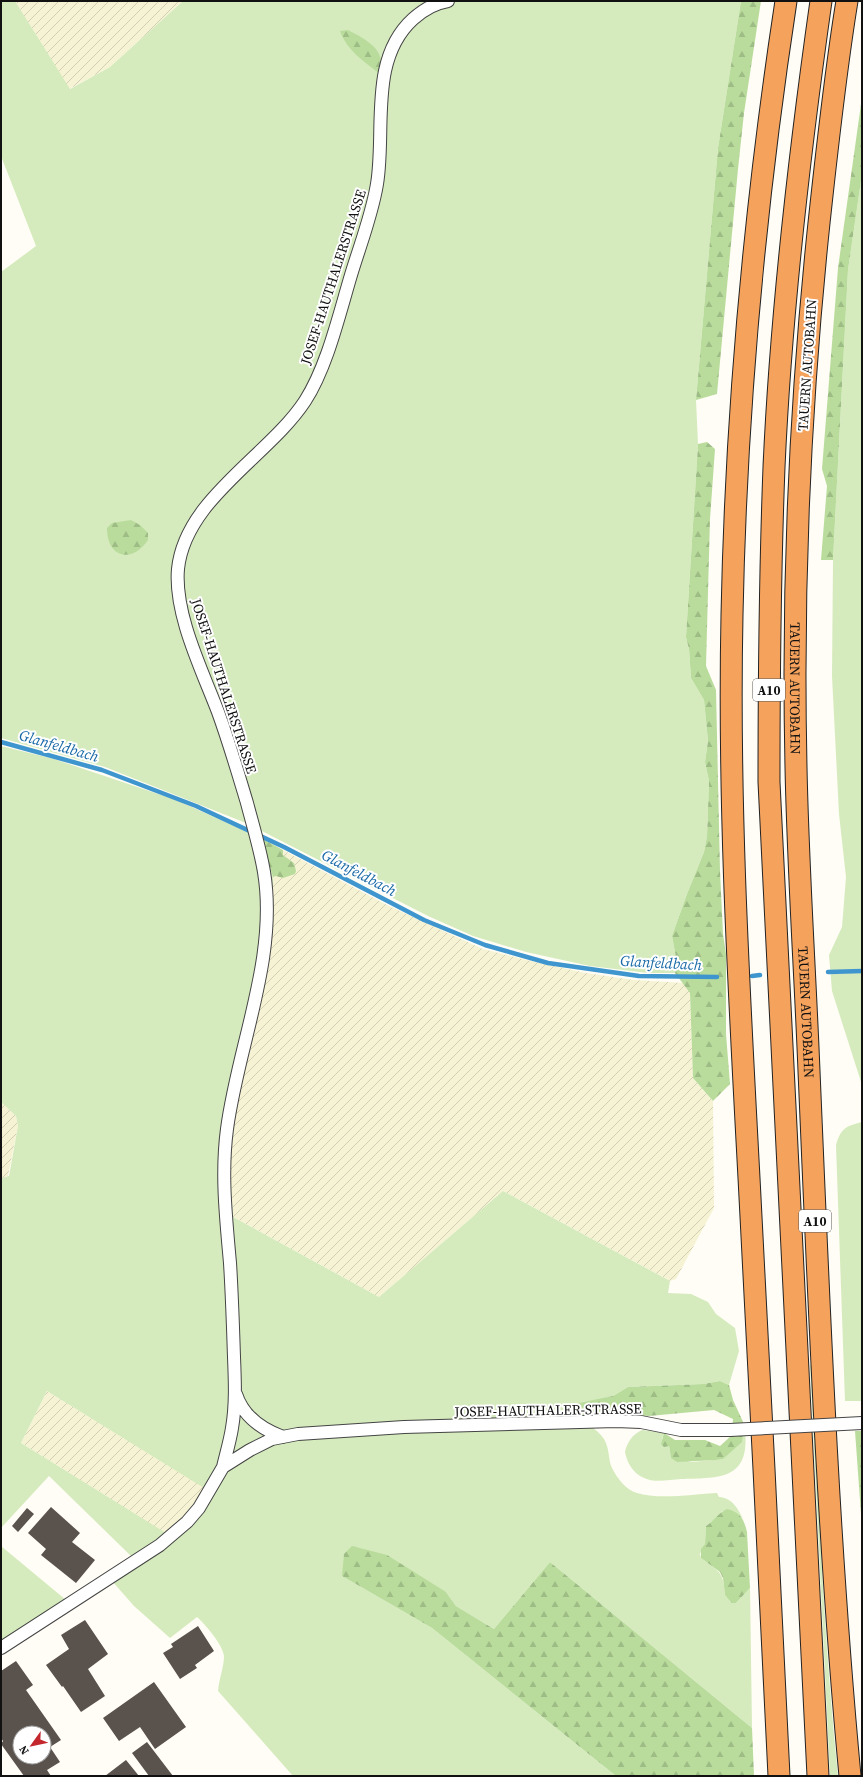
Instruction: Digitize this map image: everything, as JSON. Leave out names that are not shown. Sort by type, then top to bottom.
[{"type":"highway","points":[[779,1776],[739,979],[732,774],[732,615],[738,454],[750,294],[767,133],[786,1]]},
{"type":"highway","name":"A10","points":[[818,1776],[769,782],[769,624],[774,466],[785,304],[801,142],[821,1]]},
{"type":"highway","name":"TAUERN AUTOBAHN","points":[[847,1],[826,153],[810,305],[800,459],[795,613],[796,766],[822,1378],[838,1651],[850,1776]]},
{"type":"street","name":"JOSEF-HAUTHALERSTRASSE","points":[[235,1392],[230,1265],[224,1192],[225,1148],[232,1093],[258,981],[266,927],[266,886],[260,849],[252,820],[224,730],[184,618],[178,586],[180,560],[191,531],[202,512],[218,492],[279,433],[306,399],[312,387],[333,334],[376,188],[380,151],[382,94],[384,74],[389,55],[394,43],[410,21],[429,7],[448,1]]},
{"type":"street","points":[[235,1392],[244,1412],[257,1424],[272,1433],[283,1437]]},
{"type":"street","points":[[223,1467],[232,1428],[235,1392]]},
{"type":"street","name":"JOSEF-HAUTHALER-STRASSE","points":[[1,1648],[128,1567],[176,1533],[199,1508],[223,1467],[250,1450],[272,1439],[298,1434],[404,1427],[608,1421],[641,1422],[681,1430],[730,1430],[862,1423]]},
{"type":"shaded area","points":[[15,1],[183,1],[110,67],[69,89]]},
{"type":"shaded area","points":[[283,850],[389,906],[483,949],[586,973],[634,980],[684,983],[690,993],[693,1078],[713,1101],[714,1208],[676,1279],[670,1281],[503,1191],[379,1297],[233,1217],[231,1138],[270,948],[273,918],[273,877],[294,863],[283,855]]},
{"type":"shaded area","points":[[1,1102],[16,1116],[18,1126],[8,1176],[1,1178]]},
{"type":"shaded area","points":[[47,1391],[205,1488],[194,1504],[178,1522],[165,1533],[21,1443]]},
{"type":"green space","points":[[1,1],[15,1],[70,89],[110,67],[183,1],[741,1],[718,148],[696,400],[698,444],[686,637],[689,649],[691,678],[704,700],[708,741],[705,762],[709,781],[707,836],[704,852],[672,936],[677,963],[675,973],[648,973],[590,966],[526,952],[473,936],[428,916],[246,823],[105,767],[1,738],[1,272],[36,246],[1,156]]},
{"type":"green space","points":[[741,1],[761,1],[744,113],[717,394],[696,400],[718,148]]},
{"type":"green space","points":[[348,30],[373,45],[377,50],[381,60],[379,73],[356,55],[347,44],[340,31]]},
{"type":"green space","points":[[862,97],[862,174],[848,270],[833,560],[821,560],[827,486],[822,469],[838,268]]},
{"type":"green space","points":[[862,174],[862,1085],[832,991],[829,955],[842,927],[846,877],[839,814],[832,676],[833,560],[848,270]]},
{"type":"green space","points":[[707,442],[715,449],[710,519],[706,666],[716,690],[720,871],[723,934],[726,954],[726,1034],[730,1084],[713,1101],[693,1078],[690,993],[675,973],[677,963],[672,936],[704,852],[707,836],[709,781],[705,762],[708,741],[704,700],[691,678],[689,649],[686,637],[698,444]]},
{"type":"green space","points":[[131,520],[140,525],[148,533],[148,540],[142,548],[135,552],[128,555],[122,554],[111,546],[107,528],[112,523]]},
{"type":"green space","points":[[1,746],[54,759],[176,800],[261,838],[273,877],[273,918],[270,948],[243,1070],[231,1138],[233,1217],[379,1297],[503,1191],[670,1281],[668,1293],[691,1294],[708,1302],[716,1314],[735,1328],[739,1351],[729,1385],[720,1381],[703,1384],[628,1387],[613,1396],[581,1402],[572,1410],[597,1431],[604,1439],[612,1468],[619,1480],[629,1489],[637,1493],[655,1496],[717,1493],[719,1497],[729,1500],[739,1510],[745,1524],[742,1518],[722,1511],[718,1517],[706,1526],[705,1544],[700,1554],[701,1558],[722,1576],[725,1595],[736,1603],[750,1588],[752,1728],[550,1562],[494,1629],[456,1606],[446,1592],[342,1576],[432,1628],[616,1776],[293,1776],[218,1691],[224,1656],[223,1651],[209,1630],[197,1617],[170,1638],[134,1606],[105,1573],[131,1556],[49,1476],[1,1528],[1,1178],[9,1176],[18,1126],[16,1116],[1,1102]],"holes":[[[47,1391],[204,1488],[187,1512],[166,1533],[21,1443]]]},
{"type":"green space","points":[[261,838],[283,850],[283,855],[294,863],[296,871],[295,874],[283,878],[276,876],[273,877]]},
{"type":"green space","points":[[862,1122],[862,1401],[845,1401],[836,1145],[842,1131],[852,1125]]},
{"type":"green space","points":[[810,1365],[813,1366],[822,1571],[838,1776],[830,1776]]},
{"type":"green space","points":[[720,1381],[729,1385],[733,1400],[744,1424],[742,1442],[723,1459],[677,1462],[671,1458],[669,1446],[664,1447],[661,1444],[664,1433],[675,1440],[705,1440],[720,1446],[732,1435],[733,1419],[714,1410],[649,1416],[623,1414],[585,1417],[577,1416],[572,1410],[573,1404],[613,1396],[628,1387],[703,1384]]},
{"type":"green space","points":[[642,1430],[664,1433],[662,1439],[669,1446],[671,1458],[692,1462],[723,1459],[745,1431],[745,1447],[742,1459],[737,1467],[729,1473],[708,1478],[662,1481],[648,1480],[640,1476],[629,1464],[625,1452],[631,1439]]},
{"type":"green space","points":[[855,1431],[862,1431],[862,1528]]},
{"type":"green space","points":[[727,1509],[735,1512],[741,1517],[747,1532],[750,1588],[736,1603],[732,1603],[725,1595],[723,1578],[720,1572],[701,1558],[701,1549],[705,1544],[706,1526],[721,1512]]},
{"type":"green space","points":[[1,1546],[66,1600],[1,1641]]},
{"type":"green space","points":[[352,1546],[387,1555],[446,1592],[456,1606],[494,1629],[550,1562],[752,1728],[754,1776],[616,1776],[432,1628],[342,1576],[344,1554]]},
{"type":"building","points":[[51,1507],[80,1533],[72,1542],[95,1560],[76,1583],[41,1555],[46,1549],[28,1533]]},
{"type":"building","points":[[27,1508],[34,1514],[18,1532],[12,1526]]},
{"type":"building","points":[[85,1620],[108,1654],[88,1669],[105,1696],[81,1712],[46,1665],[69,1649],[61,1635]]},
{"type":"building","points":[[198,1626],[214,1651],[195,1665],[197,1668],[180,1679],[163,1653],[173,1647],[171,1644]]},
{"type":"building","points":[[16,1661],[33,1685],[26,1690],[50,1725],[12,1725],[12,1759],[1,1744],[3,1741],[1,1738],[1,1671]]},
{"type":"building","points":[[154,1682],[186,1727],[155,1749],[140,1727],[119,1741],[103,1718]]},
{"type":"building","points":[[52,1727],[61,1740],[52,1746]]},
{"type":"building","points":[[147,1742],[173,1776],[149,1776],[132,1753]]},
{"type":"building","points":[[52,1750],[60,1762],[47,1770],[51,1776],[24,1776],[16,1765],[52,1765]]},
{"type":"building","points":[[126,1760],[139,1776],[105,1776]]},
{"type":"waterway","name":"Glanfeldbach","points":[[1,742],[102,770],[196,806],[284,847],[424,920],[485,945],[548,963],[639,976],[717,977]]},
{"type":"waterway","name":"Glanfeldbach","points":[[828,972],[862,971]]},
{"type":"waterway","name":"Glanfeldbach","points":[[752,976],[760,975]]}]
